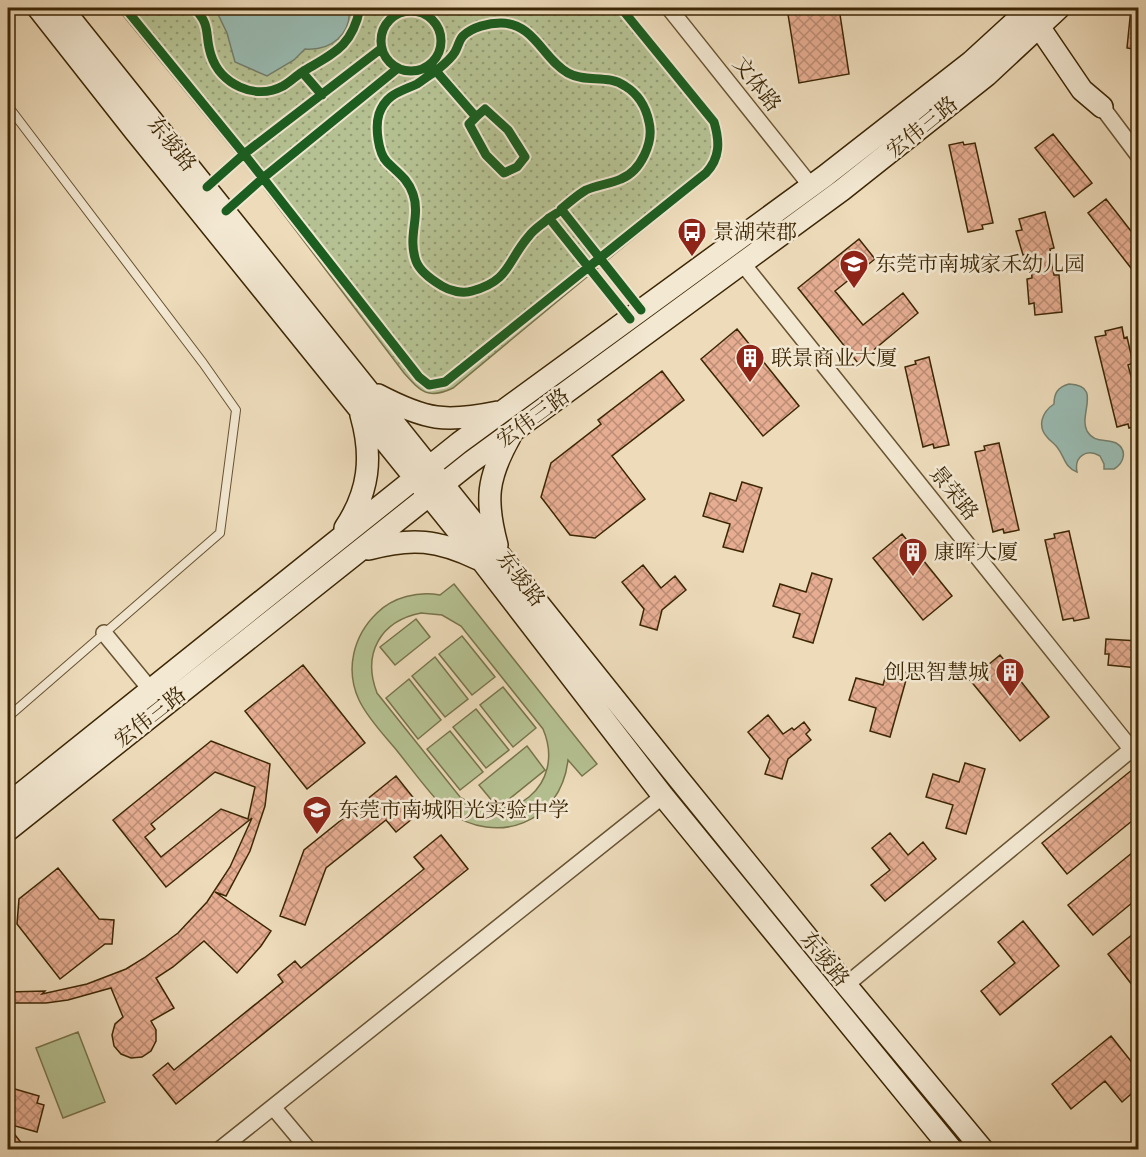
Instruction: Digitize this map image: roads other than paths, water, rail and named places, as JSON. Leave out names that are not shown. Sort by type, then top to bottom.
[{"type":"street","name":"东骏路","points":[[38,8],[359,409],[422,472],[983,1149]]},
{"type":"street","name":"东骏路","points":[[62,8],[370,390],[422,472]]},
{"type":"street","name":"文体路","points":[[669,8],[811,186]]},
{"type":"street","points":[[1039,12],[1082,90],[1102,106],[1138,155]]},
{"type":"street","name":"宏伟三路","points":[[8,804],[422,472],[811,186],[970,62],[1039,12]]},
{"type":"street","name":"宏伟三路","points":[[8,830],[512,432],[842,190],[987,75],[1039,12]]},
{"type":"street","name":"景荣路","points":[[742,264],[1135,747]]},
{"type":"street","points":[[370,390],[422,415],[451,419],[504,411]]},
{"type":"street","points":[[339,538],[354,515],[364,492],[367,473],[367,437],[359,409]]},
{"type":"street","points":[[360,551],[395,541],[427,542],[490,556],[488,501],[492,476],[499,456],[512,432]]},
{"type":"street","name":"东骏路","points":[[490,556],[663,796],[952,1149]]},
{"type":"street","points":[[104,633],[150,689]]},
{"type":"street","points":[[846,986],[1135,747]]},
{"type":"street","points":[[219,1149],[663,796]]},
{"type":"street","points":[[273,1107],[309,1149]]},
{"type":"lane","points":[[8,106],[203,363],[236,410],[220,533],[8,717]]},
{"type":"water","points":[[215,8],[349,8],[349,17],[347,26],[338,39],[323,47],[305,49],[294,60],[267,76],[235,62],[227,33]]},
{"type":"water","points":[[1069,384],[1085,390],[1087,402],[1085,424],[1090,435],[1093,438],[1116,443],[1122,449],[1122,460],[1114,469],[1104,469],[1100,456],[1090,453],[1079,458],[1077,472],[1073,470],[1044,433],[1042,419],[1044,415],[1054,404],[1057,391]]},
{"type":"place","name":"景湖荣郡","points":[[692,258]]},
{"type":"place","name":"东莞市南城家禾幼儿园","points":[[854,290]]},
{"type":"place","name":"联景商业大厦","points":[[750,384]]},
{"type":"place","name":"康晖大厦","points":[[913,578]]},
{"type":"place","name":"创思智慧城","points":[[1010,698]]},
{"type":"place","name":"东莞市南城阳光实验中学","points":[[317,836]]}]
